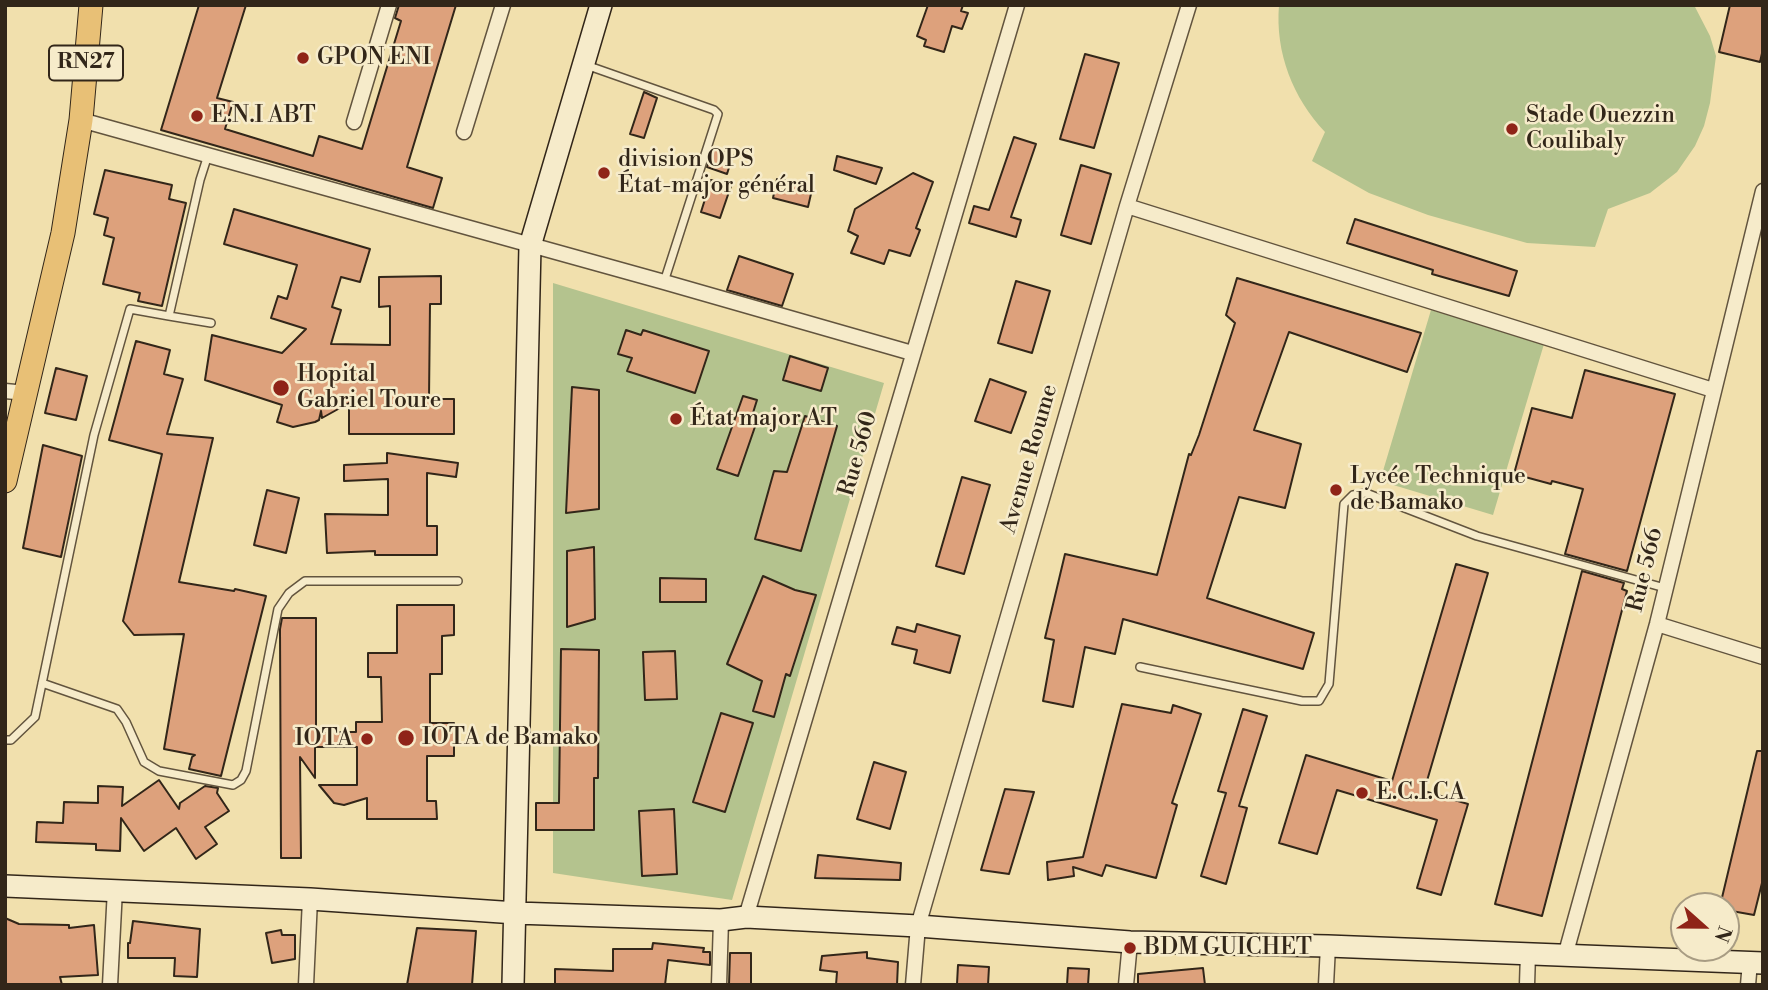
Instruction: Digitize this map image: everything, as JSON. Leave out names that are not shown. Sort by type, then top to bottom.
[{"type":"main road","name":"RN27","points":[[5,481],[16,392],[63,233],[80,120],[91,5]]},
{"type":"main road","points":[[513,985],[530,246],[601,5]]},
{"type":"main road","points":[[5,886],[310,899],[516,914],[721,920],[746,917],[918,926],[1130,942],[1328,946],[1756,962]]},
{"type":"street","points":[[354,122],[389,5]]},
{"type":"street","points":[[464,132],[503,5]]},
{"type":"street","name":"Rue 560","points":[[746,917],[1017,5]]},
{"type":"street","name":"Avenue Roume","points":[[913,985],[918,926],[1127,206],[1189,5]]},
{"type":"street","points":[[80,120],[912,353]]},
{"type":"street","name":"Rue 566","points":[[1565,956],[1657,624],[1763,191]]},
{"type":"street","points":[[1127,206],[1713,390]]},
{"type":"street","points":[[1657,624],[1763,657]]},
{"type":"street","points":[[110,985],[115,890]]},
{"type":"street","points":[[306,985],[310,899]]},
{"type":"street","points":[[719,985],[721,920]]},
{"type":"street","points":[[1126,985],[1130,942]]},
{"type":"street","points":[[1326,985],[1328,946]]},
{"type":"street","points":[[1527,985],[1528,953]]},
{"type":"street","points":[[1748,985],[1756,962]]},
{"type":"lane","points":[[583,64],[714,110],[718,114],[664,282]]},
{"type":"lane","points":[[169,316],[208,155]]},
{"type":"lane","points":[[5,740],[11,740],[35,717],[94,435],[130,309],[211,323]]},
{"type":"lane","points":[[1140,667],[1302,701],[1319,701],[1329,684],[1345,504],[1353,495],[1366,494],[1477,536],[1665,588]]},
{"type":"lane","points":[[42,683],[117,709],[145,761],[159,771],[233,785],[241,780],[246,771],[278,609],[289,593],[305,581],[458,581]]},
{"type":"green space","name":"Stade Ouezzin Coulibaly","points":[[1279,5],[1694,5],[1710,36],[1716,56],[1710,103],[1695,146],[1677,172],[1650,193],[1608,209],[1595,247],[1527,243],[1428,215],[1369,193],[1312,161],[1325,132],[1304,105],[1288,74],[1280,40]]},
{"type":"green space","points":[[553,283],[884,383],[732,900],[553,873]]},
{"type":"green space","points":[[1431,310],[1544,344],[1493,515],[1380,481]]},
{"type":"building","name":"E.N.I ABT","points":[[199,5],[246,5],[217,98],[233,102],[225,129],[313,156],[319,136],[362,149],[401,21],[395,18],[399,5],[456,5],[407,167],[442,178],[433,208],[161,130]]},
{"type":"building","points":[[928,5],[963,5],[961,11],[968,13],[962,29],[952,26],[944,52],[924,46],[926,40],[917,36]]},
{"type":"building","points":[[1730,5],[1763,5],[1763,49],[1760,62],[1719,52]]},
{"type":"building","points":[[1085,54],[1119,63],[1094,148],[1060,139]]},
{"type":"building","points":[[644,92],[657,98],[644,138],[630,134]]},
{"type":"building","points":[[1014,137],[1036,144],[1011,217],[1021,220],[1016,237],[969,223],[974,206],[989,210]]},
{"type":"building","points":[[714,147],[733,155],[727,174],[707,167]]},
{"type":"building","points":[[837,156],[882,168],[876,184],[834,170]]},
{"type":"building","points":[[1081,165],[1111,174],[1091,244],[1061,235]]},
{"type":"building","points":[[105,170],[172,185],[169,199],[186,203],[162,306],[138,301],[140,293],[103,284],[114,238],[104,235],[108,218],[94,214]]},
{"type":"building","points":[[913,173],[933,182],[916,228],[920,230],[910,256],[889,250],[884,264],[851,253],[858,236],[848,231],[855,209]]},
{"type":"building","points":[[777,179],[813,185],[808,207],[773,198]]},
{"type":"building","points":[[711,180],[731,186],[720,218],[701,212]]},
{"type":"building","points":[[234,209],[370,249],[360,282],[341,277],[332,307],[341,310],[331,344],[390,345],[390,306],[379,307],[379,277],[441,276],[441,304],[430,304],[429,399],[454,399],[454,434],[349,434],[349,403],[322,418],[321,411],[319,420],[315,422],[293,427],[277,422],[282,405],[205,380],[212,335],[282,353],[306,329],[271,318],[278,296],[287,299],[297,265],[224,244]]},
{"type":"building","points":[[1355,219],[1517,271],[1509,296],[1432,274],[1433,270],[1347,243]]},
{"type":"building","points":[[739,256],[793,274],[782,306],[727,290]]},
{"type":"building","points":[[1237,278],[1421,333],[1407,372],[1289,332],[1254,430],[1301,444],[1285,508],[1239,497],[1207,598],[1314,633],[1303,669],[1123,619],[1115,654],[1085,647],[1073,707],[1043,701],[1054,640],[1045,638],[1065,554],[1157,575],[1189,454],[1191,455],[1199,435],[1235,323],[1226,315]]},
{"type":"building","points":[[1016,281],[1050,291],[1032,353],[998,343]]},
{"type":"building","points":[[626,330],[641,335],[643,330],[709,351],[695,393],[627,371],[632,358],[618,354]]},
{"type":"building","points":[[136,341],[170,350],[164,374],[183,379],[167,434],[213,438],[179,582],[266,596],[221,776],[189,769],[195,755],[164,749],[184,634],[134,635],[123,621],[162,454],[109,440]]},
{"type":"building","points":[[790,356],[828,368],[821,391],[783,380]]},
{"type":"building","points":[[56,368],[87,376],[76,420],[45,413]]},
{"type":"building","points":[[1585,370],[1675,394],[1627,571],[1565,554],[1583,489],[1514,474],[1532,408],[1572,418]]},
{"type":"building","points":[[990,379],[1026,392],[1011,433],[975,421]]},
{"type":"building","points":[[572,387],[599,390],[599,509],[566,513]]},
{"type":"building","points":[[743,396],[757,400],[752,416],[758,418],[738,476],[717,469]]},
{"type":"building","points":[[805,416],[837,426],[801,551],[755,539],[774,471],[787,472]]},
{"type":"building","points":[[43,445],[82,456],[61,557],[23,548]]},
{"type":"building","points":[[387,453],[458,463],[456,477],[427,473],[427,526],[437,526],[437,555],[375,555],[375,551],[327,553],[325,514],[388,515],[388,479],[344,481],[344,465],[387,463]]},
{"type":"building","points":[[962,477],[990,485],[964,574],[936,566]]},
{"type":"building","points":[[267,490],[299,498],[286,553],[254,545]]},
{"type":"building","points":[[594,547],[595,619],[567,627],[567,551]]},
{"type":"building","points":[[1456,564],[1488,573],[1424,791],[1468,804],[1441,895],[1417,888],[1437,820],[1337,790],[1317,854],[1279,843],[1306,755],[1392,781]]},
{"type":"building","points":[[1582,571],[1624,583],[1622,589],[1627,591],[1542,916],[1495,904]]},
{"type":"building","points":[[763,576],[795,590],[816,595],[790,676],[786,674],[774,717],[753,711],[762,681],[727,664]]},
{"type":"building","points":[[660,578],[706,579],[706,602],[660,602]]},
{"type":"building","name":"IOTA","points":[[397,605],[454,605],[454,635],[442,636],[442,674],[430,674],[430,723],[454,723],[454,756],[427,756],[427,801],[436,801],[437,819],[367,819],[367,798],[344,805],[334,803],[319,785],[357,785],[357,747],[315,747],[315,778],[300,757],[301,858],[281,858],[282,618],[316,618],[316,732],[356,732],[356,722],[382,722],[381,677],[368,677],[368,653],[397,653]]},
{"type":"building","points":[[917,624],[960,636],[950,673],[914,663],[917,650],[892,644],[897,627],[915,632]]},
{"type":"building","points":[[561,649],[599,650],[598,778],[594,778],[594,830],[536,830],[536,803],[559,803]]},
{"type":"building","points":[[675,651],[677,699],[645,700],[643,652]]},
{"type":"building","points":[[1122,704],[1171,713],[1173,705],[1201,714],[1172,803],[1177,805],[1156,878],[1106,865],[1102,876],[1073,867],[1074,876],[1048,880],[1047,862],[1083,857]]},
{"type":"building","points":[[1243,709],[1267,716],[1239,806],[1247,808],[1226,884],[1201,876],[1226,793],[1218,791]]},
{"type":"building","points":[[721,713],[753,723],[725,812],[693,802]]},
{"type":"building","points":[[1757,751],[1763,751],[1763,879],[1754,915],[1740,912],[1740,892],[1723,892]]},
{"type":"building","points":[[874,762],[906,772],[890,829],[857,819]]},
{"type":"building","points":[[159,780],[179,809],[180,803],[205,786],[218,788],[217,793],[229,811],[205,827],[217,844],[196,859],[176,828],[144,851],[121,818],[120,851],[96,850],[96,844],[36,842],[37,822],[63,823],[64,802],[98,803],[98,786],[123,787],[122,806]]},
{"type":"building","points":[[1005,789],[1034,792],[1009,874],[981,870]]},
{"type":"building","points":[[674,809],[677,874],[642,876],[639,811]]},
{"type":"building","points":[[818,855],[901,863],[900,880],[815,878]]},
{"type":"building","points":[[5,918],[19,924],[69,925],[69,928],[94,925],[98,975],[60,977],[62,985],[5,985]]},
{"type":"building","points":[[133,921],[200,929],[197,977],[174,976],[175,958],[128,958]]},
{"type":"building","points":[[417,928],[476,931],[472,985],[407,985]]},
{"type":"building","points":[[281,930],[282,935],[295,935],[295,959],[272,963],[266,933]]},
{"type":"building","points":[[653,943],[704,948],[703,952],[710,952],[710,965],[668,960],[665,985],[555,985],[555,969],[613,971],[613,949],[652,949]]},
{"type":"building","points":[[867,952],[867,958],[898,962],[897,985],[836,985],[837,972],[820,970],[822,956]]},
{"type":"building","points":[[730,953],[751,953],[751,985],[729,985]]},
{"type":"building","points":[[958,965],[989,967],[988,985],[957,984]]},
{"type":"building","points":[[1068,968],[1089,969],[1088,985],[1067,985]]},
{"type":"building","points":[[1203,968],[1205,985],[1138,985],[1138,974]]},
{"type":"place","name":"GPON ENI","points":[[303,58]]},
{"type":"place","name":"E.N.I ABT","points":[[197,116]]},
{"type":"place","name":"Stade Ouezzin Coulibaly","points":[[1512,129]]},
{"type":"place","name":"division OPS État-major général","points":[[604,173]]},
{"type":"place","name":"Hopital Gabriel Toure","points":[[281,388]]},
{"type":"place","name":"État major AT","points":[[676,419]]},
{"type":"place","name":"Lycée Technique de Bamako","points":[[1336,490]]},
{"type":"place","name":"IOTA de Bamako","points":[[406,738]]},
{"type":"place","name":"IOTA","points":[[367,739]]},
{"type":"place","name":"E.C.I.CA","points":[[1362,793]]},
{"type":"place","name":"BDM GUICHET","points":[[1130,948]]}]
